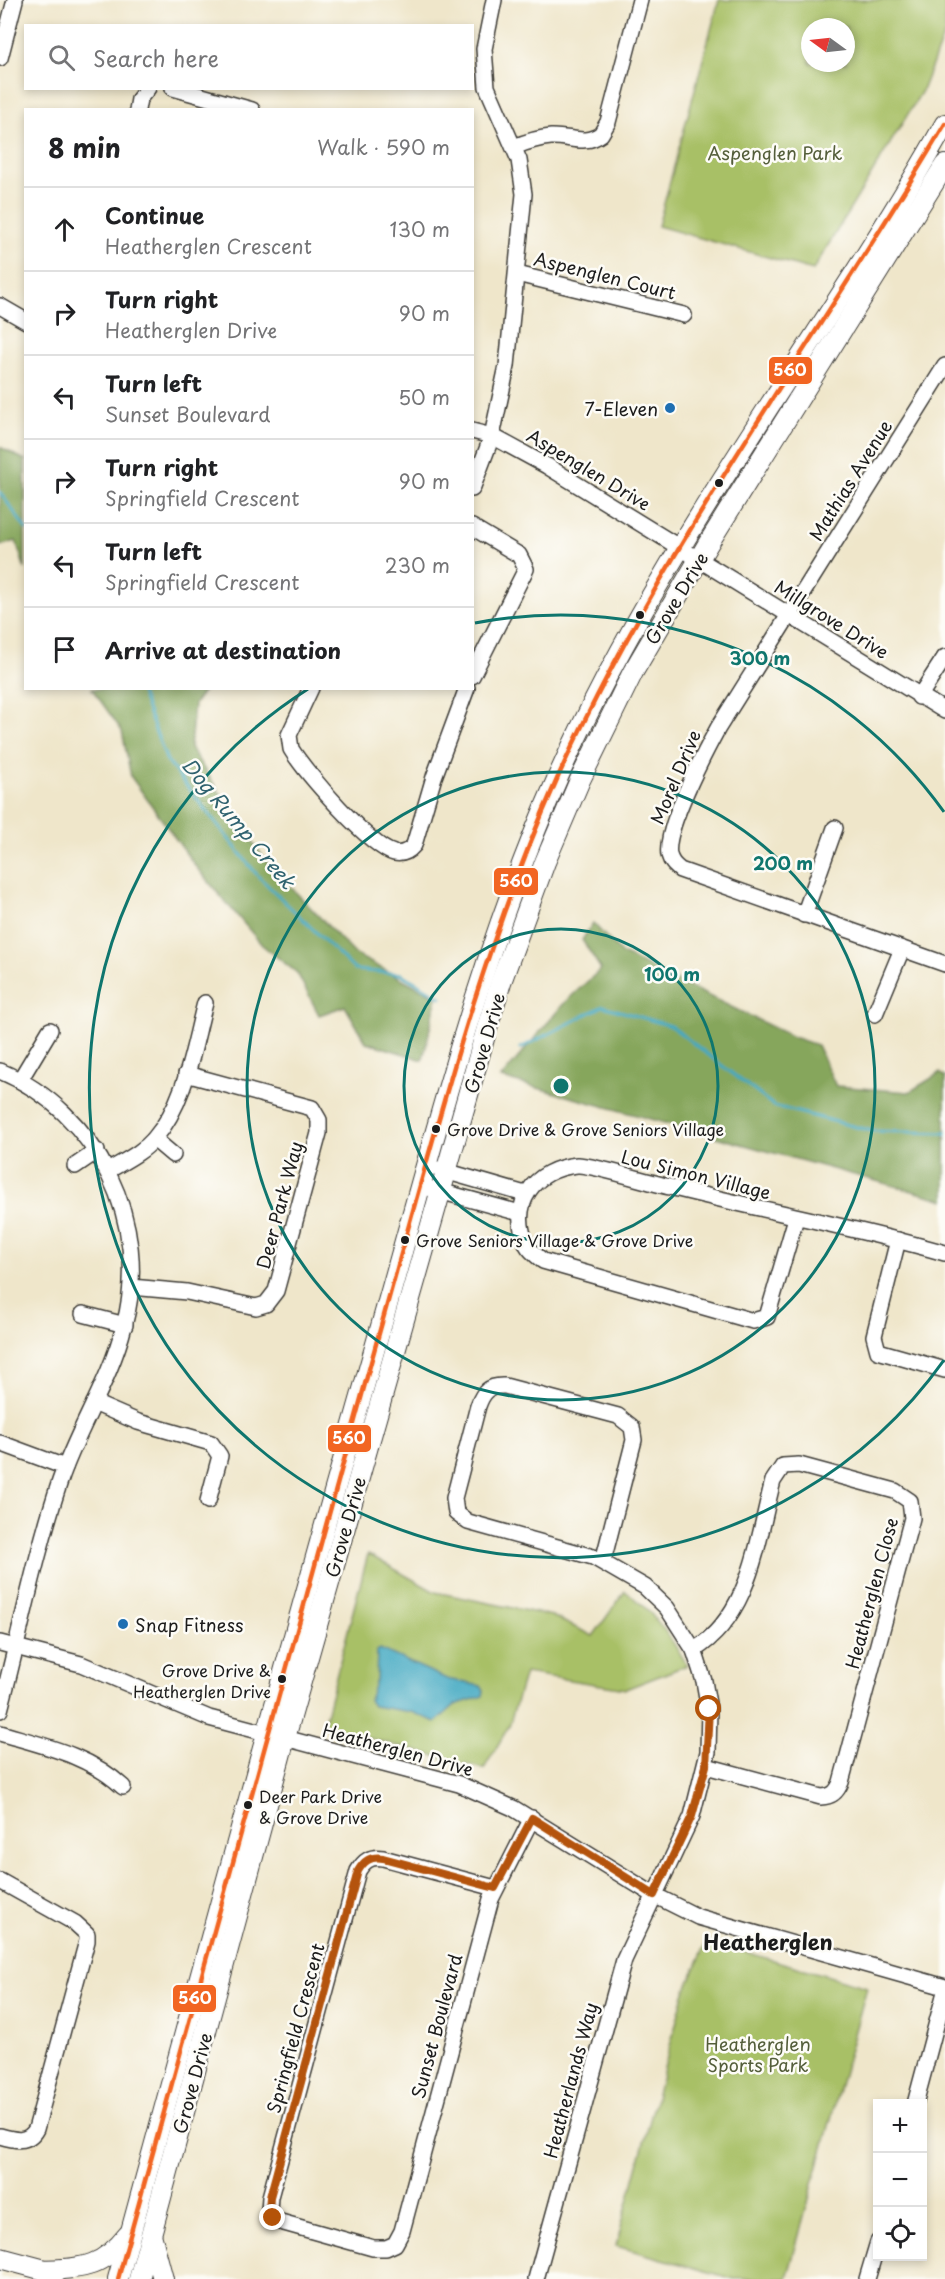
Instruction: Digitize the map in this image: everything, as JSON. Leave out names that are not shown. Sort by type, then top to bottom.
[{"type":"main road","name":"Grove Drive","points":[[139,2279],[275,1736],[421,1186],[468,1020],[526,852],[560,772],[614,662],[682,548],[945,124]]},
{"type":"main road","name":"Grove Drive","points":[[118,2279],[275,1736],[447,1171],[501,982],[545,862],[580,780],[622,692],[699,560],[945,165]]},
{"type":"main road","points":[[44,2270],[78,2268],[100,2262],[115,2251],[131,2230]]},
{"type":"main road","points":[[151,2233],[155,2256],[163,2279]]},
{"type":"main road","points":[[0,2258],[79,2279]]},
{"type":"street","points":[[0,58],[15,0]]},
{"type":"street","points":[[474,484],[492,436],[509,352],[524,194],[522,171],[514,147],[489,96],[484,69],[485,36],[494,0]]},
{"type":"street","points":[[514,147],[542,138],[583,141],[601,134],[606,129],[640,0]]},
{"type":"street","points":[[137,108],[139,99],[146,90]]},
{"type":"street","points":[[180,90],[245,108]]},
{"type":"street","name":"Aspenglen Court","points":[[517,274],[684,315]]},
{"type":"street","points":[[0,306],[24,320]]},
{"type":"street","name":"Mathias Avenue","points":[[789,615],[945,366]]},
{"type":"street","name":"Aspenglen Drive","points":[[474,431],[492,436],[547,466],[699,560]]},
{"type":"street","points":[[474,528],[519,555],[526,568],[474,672]]},
{"type":"street","name":"Millgrove Drive","points":[[699,560],[945,711]]},
{"type":"street","name":"Morel Drive","points":[[789,615],[718,728],[698,765],[677,819],[669,848],[672,864],[680,870],[804,915],[902,949],[944,960]]},
{"type":"street","points":[[920,697],[945,657]]},
{"type":"street","points":[[310,690],[289,735],[291,749],[352,821],[384,848],[402,853],[409,851],[414,845],[434,777],[465,690]]},
{"type":"street","points":[[804,915],[835,828]]},
{"type":"street","points":[[875,1014],[902,949]]},
{"type":"street","points":[[108,1171],[139,1152],[154,1139],[172,1111],[186,1074],[205,1003]]},
{"type":"street","points":[[20,1080],[50,1030]]},
{"type":"street","points":[[0,1071],[20,1080],[72,1120],[97,1151],[108,1171],[127,1224],[131,1287],[125,1325],[94,1403],[65,1467],[52,1506],[0,1710]]},
{"type":"street","name":"Deer Park Way","points":[[131,1287],[187,1292],[256,1307],[266,1304],[276,1291],[319,1133],[319,1120],[312,1108],[186,1074]]},
{"type":"street","points":[[154,1139],[173,1155]]},
{"type":"street","points":[[75,1166],[97,1151]]},
{"type":"street","name":"Lou Simon Village","points":[[525,1194],[541,1176],[578,1165],[945,1253]]},
{"type":"street","points":[[427,1166],[525,1194],[520,1213],[527,1246],[543,1261],[753,1321],[767,1317],[795,1218]]},
{"type":"street","points":[[421,1186],[520,1213]]},
{"type":"street","points":[[898,1240],[874,1336],[878,1351],[945,1370]]},
{"type":"street","points":[[83,1314],[125,1325]]},
{"type":"street","name":"Heatherlands Way","points":[[536,2279],[619,1973],[654,1895],[688,1828],[706,1766],[709,1709],[704,1681],[694,1650],[676,1620],[657,1597],[632,1577],[603,1561],[468,1522],[456,1513],[453,1498],[478,1406],[484,1392],[489,1388],[505,1386],[607,1413],[623,1419],[632,1427],[634,1440],[603,1561]]},
{"type":"street","points":[[94,1403],[138,1422],[203,1440],[215,1447],[219,1462],[208,1501]]},
{"type":"street","points":[[0,1443],[65,1467]]},
{"type":"street","name":"Heatherglen Close","points":[[694,1650],[721,1629],[741,1598],[773,1481],[783,1466],[799,1465],[895,1491],[910,1502],[912,1518],[842,1782],[837,1791],[829,1796],[821,1797],[706,1766]]},
{"type":"street","name":"Heatherglen Drive","points":[[0,1643],[81,1664],[209,1718],[459,1784],[496,1799],[532,1818],[654,1895],[698,1917],[729,1928],[945,1987]]},
{"type":"street","points":[[0,1733],[81,1759],[102,1770],[123,1787]]},
{"type":"street","name":"Sunset Boulevard","points":[[391,2247],[402,2231],[495,1888],[532,1818]]},
{"type":"street","name":"Springfield Crescent","points":[[391,2247],[373,2248],[282,2224],[273,2218],[269,2210],[358,1871],[367,1860],[383,1858],[495,1888]]},
{"type":"street","points":[[0,1881],[75,1923],[87,1934],[87,1941],[36,2129],[28,2138],[21,2140],[0,2136]]},
{"type":"street","points":[[916,2099],[945,1992]]},
{"type":"street","points":[[867,2279],[873,2259]]},
{"type":"green space","name":"Aspenglen Park","points":[[719,0],[945,0],[945,32],[922,91],[813,270],[658,226]]},
{"type":"green space","points":[[0,447],[24,459],[24,566],[16,541],[0,546]]},
{"type":"green space","points":[[93,690],[204,690],[194,704],[190,748],[265,860],[356,955],[437,997],[423,1060],[366,1042],[345,1006],[319,1015],[297,973],[262,945],[196,867],[131,777],[122,731]]},
{"type":"green space","points":[[593,923],[622,954],[793,1037],[817,1045],[836,1086],[909,1092],[940,1073],[945,1077],[945,1200],[501,1078],[565,1002],[601,969],[582,940]]},
{"type":"green space","points":[[368,1554],[435,1592],[552,1616],[593,1636],[625,1591],[660,1625],[687,1665],[626,1689],[525,1673],[509,1726],[484,1769],[323,1726]]},
{"type":"green space","name":"Heatherglen Sports Park","points":[[707,1941],[867,1987],[787,2279],[734,2279],[616,2246],[684,1994]]},
{"type":"water","points":[[380,1649],[447,1679],[481,1686],[484,1691],[483,1696],[455,1705],[436,1722],[411,1712],[373,1706],[369,1700],[376,1680],[377,1651]]},
{"type":"waterway","name":"Dog Rump Creek","points":[[0,492],[24,526]]},
{"type":"waterway","name":"Dog Rump Creek","points":[[140,690],[167,761],[258,876],[355,970],[401,974],[441,997]]},
{"type":"waterway","name":"Dog Rump Creek","points":[[521,1048],[603,1006],[671,1026],[774,1106],[872,1131],[945,1133]]},
{"type":"transit line","name":"560","points":[[118,2279],[436,1128],[479,986],[529,845],[558,777],[599,692],[644,608],[742,445],[896,205],[945,124]]},
{"type":"place","name":"7-Eleven","points":[[670,408]]},
{"type":"place","name":"Grove Drive & Grove Seniors Village","points":[[436,1129]]},
{"type":"place","name":"Grove Seniors Village & Grove Drive","points":[[405,1240]]},
{"type":"place","name":"Snap Fitness","points":[[123,1624]]},
{"type":"place","name":"Grove Drive & Heatherglen Drive","points":[[282,1679]]},
{"type":"place","name":"Deer Park Drive & Grove Drive","points":[[248,1805]]},
{"type":"district","name":"Heatherglen","points":[[768,1941]]},
{"type":"route","points":[[273,2218],[269,2210],[270,2197],[358,1871],[362,1864],[378,1857],[495,1888],[532,1818],[654,1895],[660,1878],[684,1838],[692,1816],[706,1766],[710,1725],[709,1709]]}]
